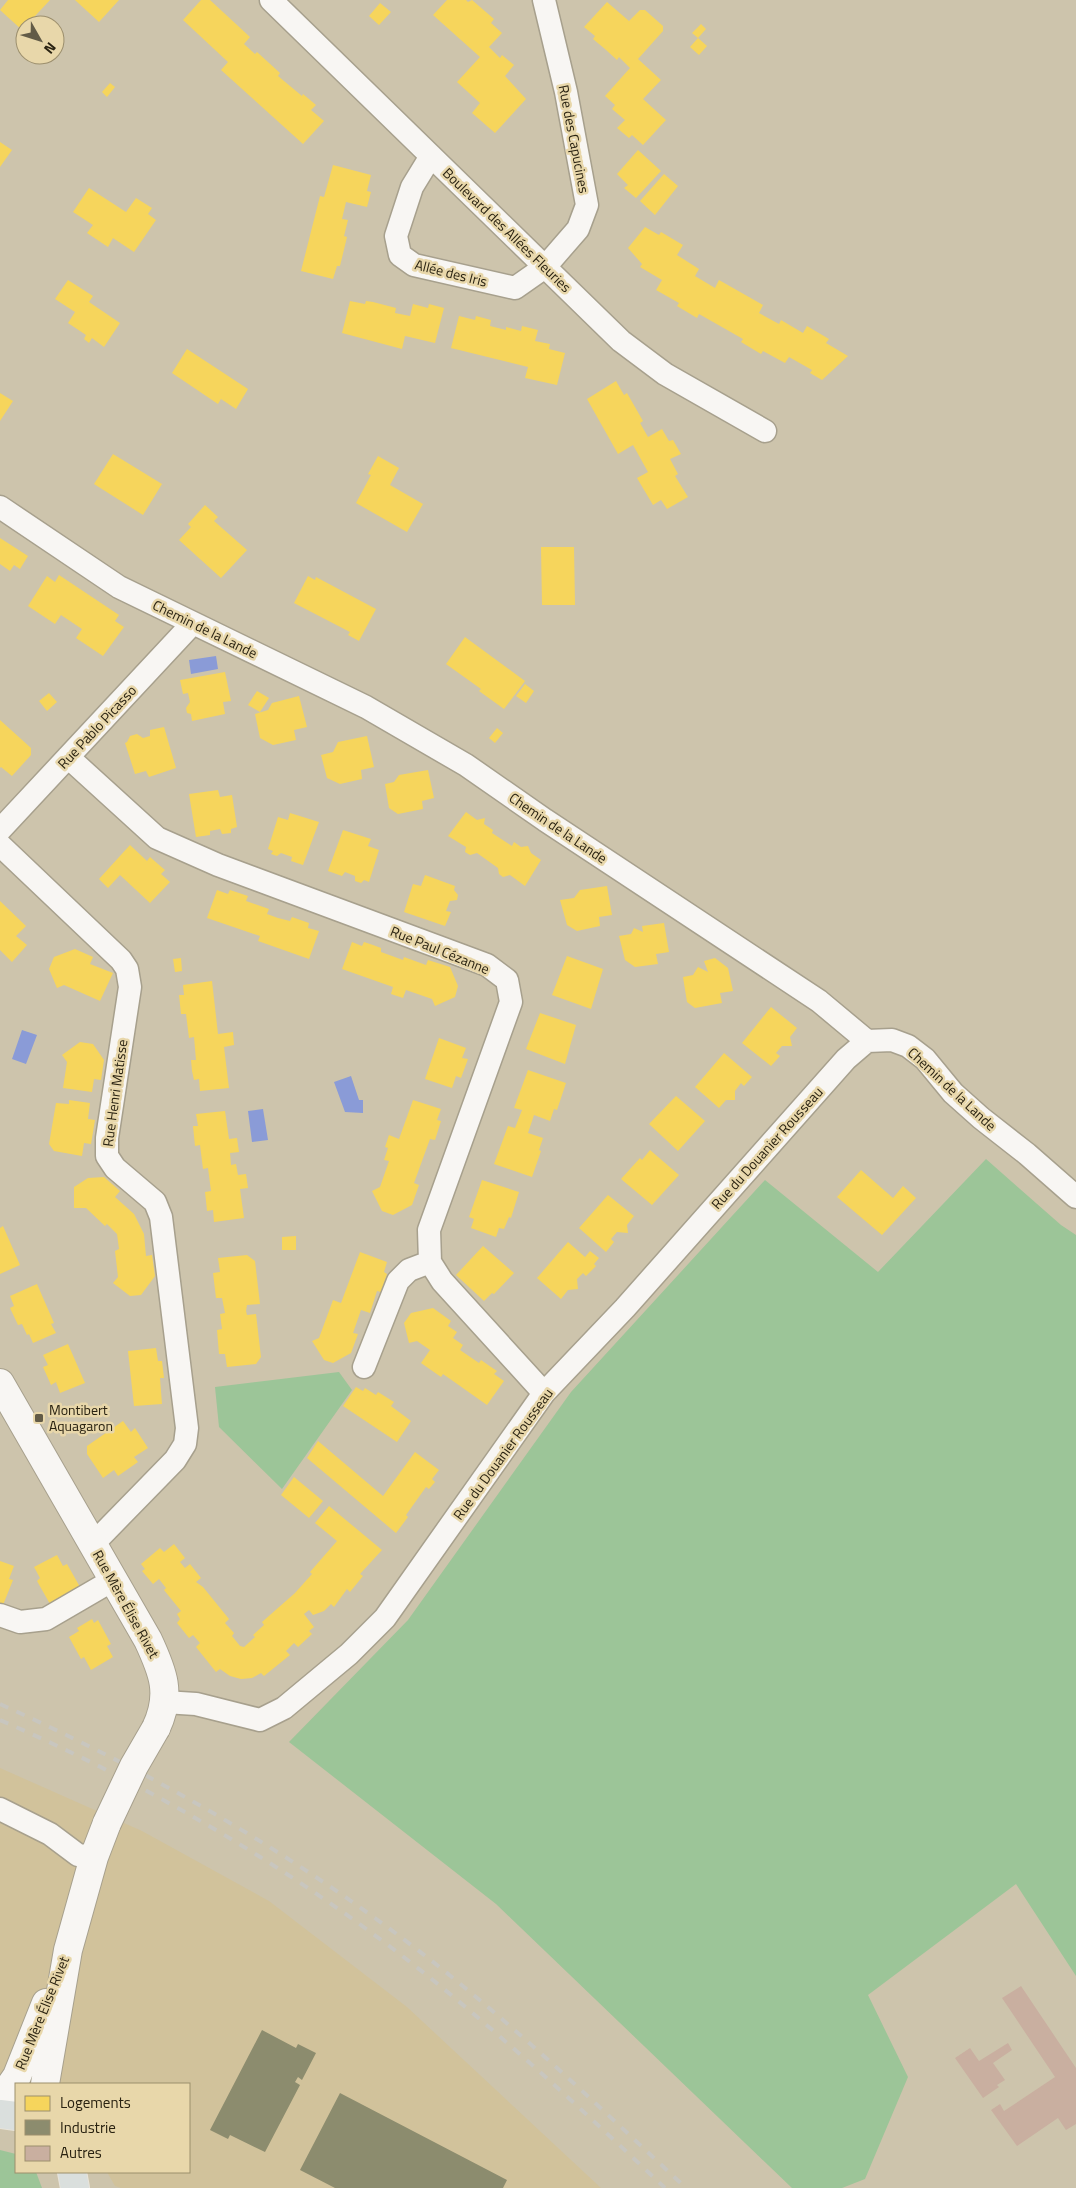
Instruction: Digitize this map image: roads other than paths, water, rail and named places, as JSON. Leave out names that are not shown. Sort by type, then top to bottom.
[{"type":"main road","points":[[0,2114],[15,2116]]},
{"type":"main road","points":[[72,2173],[75,2188]]},
{"type":"street","name":"Boulevard des Allées Fleuries","points":[[271,0],[622,341],[665,374],[765,431]]},
{"type":"street","name":"Rue des Capucines","points":[[544,0],[566,92],[587,206],[578,229],[545,267]]},
{"type":"street","name":"Allée des Iris","points":[[431,156],[412,187],[396,236],[400,255],[414,265],[515,288],[545,267]]},
{"type":"street","name":"Chemin de la Lande","points":[[0,507],[119,587],[366,707],[466,765],[545,820],[819,1001],[867,1041],[892,1040],[908,1046],[925,1059],[953,1093],[1076,1197]]},
{"type":"street","name":"Rue Pablo Picasso","points":[[0,830],[193,624]]},
{"type":"street","name":"Rue Paul Cézanne","points":[[68,758],[157,838],[218,865],[486,965],[507,980],[511,1002],[429,1230],[430,1262]]},
{"type":"street","name":"Rue Henri Matisse","points":[[0,845],[121,960],[128,969],[130,987],[107,1138],[107,1156],[115,1168],[155,1202],[161,1218],[187,1428],[185,1444],[175,1460],[92,1544]]},
{"type":"street","name":"Rue du Douanier Rousseau","points":[[164,1702],[196,1704],[260,1720],[284,1708],[348,1654],[385,1618],[544,1393],[625,1308],[846,1059],[867,1041]]},
{"type":"street","points":[[364,1367],[398,1281],[409,1270],[430,1262],[442,1281],[544,1393]]},
{"type":"street","name":"Rue Mère Élise Rivet","points":[[0,1383],[148,1640],[160,1666],[165,1690],[164,1702],[156,1728],[107,1823],[94,1857],[68,1950],[45,2083]]},
{"type":"street","points":[[0,1615],[20,1622],[46,1619],[113,1580]]},
{"type":"street","points":[[0,1809],[50,1834],[78,1855],[94,1857]]},
{"type":"street","name":"Rue Mère Élise Rivet","points":[[0,2101],[17,2076],[68,1950]]},
{"type":"water","points":[[216,656],[218,669],[191,674],[189,660]]},
{"type":"water","points":[[22,1030],[37,1035],[26,1064],[12,1059]]},
{"type":"water","points":[[351,1076],[359,1100],[363,1100],[363,1113],[345,1112],[334,1082]]},
{"type":"water","points":[[263,1109],[268,1140],[252,1142],[248,1111]]},
{"type":"railway","points":[[0,1704],[157,1781],[257,1840],[355,1904],[402,1938],[476,1997],[582,2091],[686,2188]]},
{"type":"railway","points":[[0,1720],[58,1746],[173,1805],[283,1872],[336,1908],[388,1945],[468,2009],[554,2085],[665,2188]]},
{"type":"place","name":"Montibert Aquagaron","points":[[39,1418]]}]
